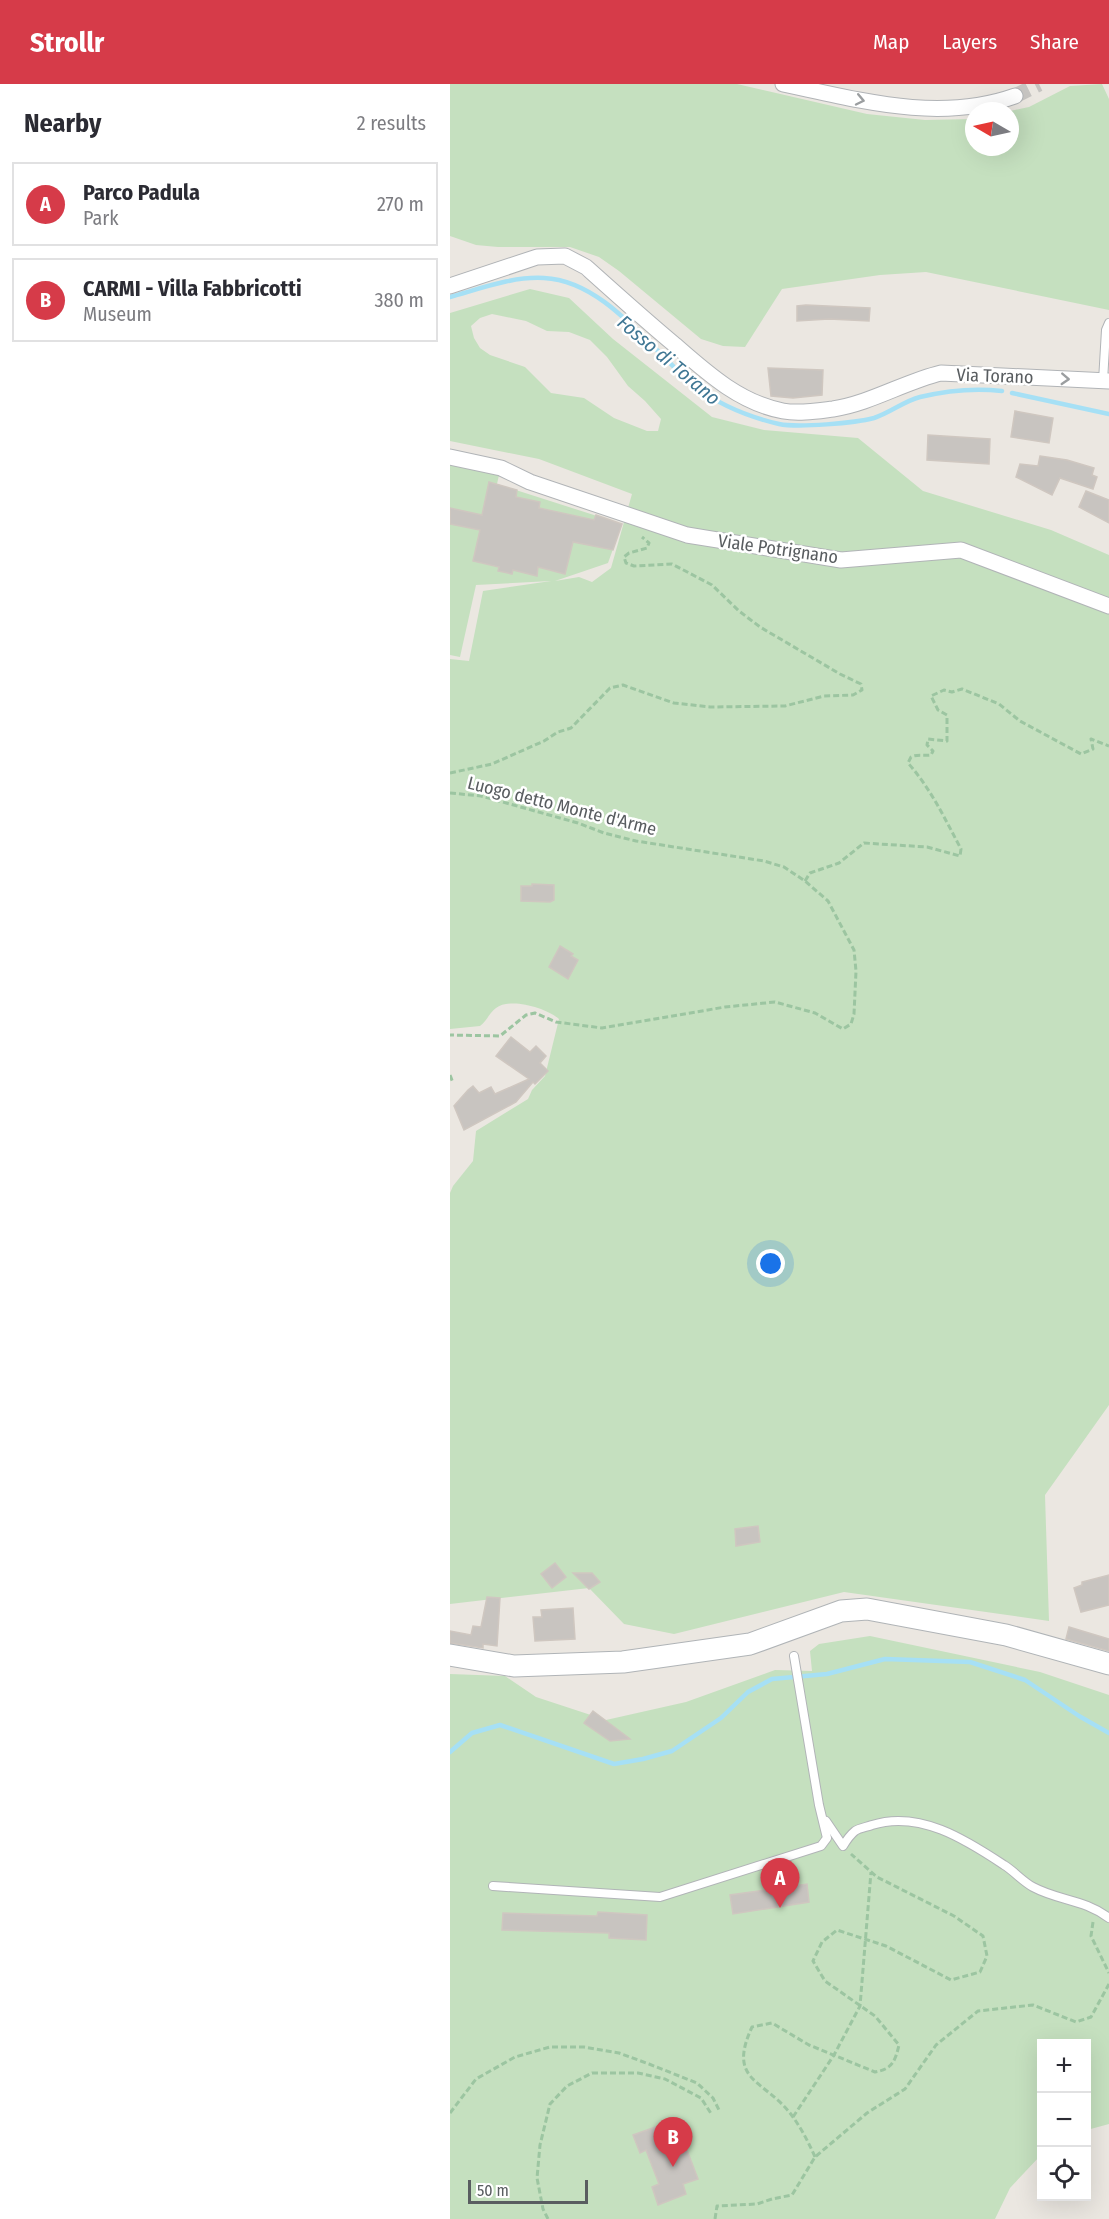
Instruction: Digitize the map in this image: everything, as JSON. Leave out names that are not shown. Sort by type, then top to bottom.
[{"type":"main road","points":[[450,1655],[514,1666],[623,1662],[750,1644],[841,1611],[867,1609],[1006,1635],[1109,1664]]},
{"type":"street","points":[[783,84],[870,102],[922,109],[958,108],[1002,101],[1015,96]]},
{"type":"street","name":"Via Torano","points":[[450,286],[537,257],[565,256],[586,267],[725,387],[752,401],[783,411],[812,412],[836,408],[884,394],[941,373],[1106,381]]},
{"type":"street","name":"Viale Potrignano","points":[[450,457],[501,468],[530,482],[687,536],[841,560],[961,550],[1109,606]]},
{"type":"lane","points":[[1106,381],[1106,330],[1109,323]]},
{"type":"lane","points":[[794,1656],[819,1804],[824,1817],[843,1846],[855,1831],[888,1821],[908,1820],[928,1825],[960,1837],[1031,1886],[1050,1895],[1072,1899],[1096,1908],[1109,1918]]},
{"type":"lane","points":[[493,1886],[660,1897],[821,1846],[827,1838],[824,1817]]},
{"type":"path","name":"Luogo detto Monte d'Arme","points":[[450,772],[492,764],[570,728],[610,688],[623,685],[674,703],[710,707],[785,706],[824,696],[853,695],[862,690],[861,684],[760,627],[712,585],[672,564],[634,566],[626,563],[624,558],[629,553],[647,548],[649,543],[633,530],[625,514]]},
{"type":"path","points":[[805,881],[810,873],[839,863],[864,843],[927,847],[960,856],[961,849],[935,799],[923,779],[909,763],[910,757],[915,754],[925,756],[931,754],[933,751],[927,745],[928,739],[947,741],[947,715],[938,710],[931,696],[944,690],[952,692],[962,689],[999,704],[1020,721],[1081,754],[1093,749],[1091,739],[1109,746]]},
{"type":"path","name":"Luogo detto Monte d'Arme","points":[[450,793],[481,796],[604,833],[764,861],[784,867],[805,881],[828,902],[854,950],[856,971],[854,1014],[851,1024],[843,1029],[815,1013],[775,1002],[725,1007],[602,1028],[556,1022],[535,1013],[526,1015],[500,1036],[450,1035]]},
{"type":"path","points":[[450,1075],[453,1083]]},
{"type":"path","points":[[815,2157],[789,2111],[753,2080],[742,2059],[744,2043],[752,2027],[772,2023],[809,2045],[875,2072],[886,2070],[896,2059],[899,2045],[875,2016],[825,1981],[813,1961],[822,1942],[837,1930],[886,1946],[951,1980],[980,1972],[987,1956],[983,1936],[954,1916],[877,1877],[843,1846]]},
{"type":"path","points":[[793,2117],[834,2055],[861,2006],[871,1872]]},
{"type":"path","points":[[1096,1908],[1091,1936],[1109,1973]]},
{"type":"path","points":[[715,2219],[717,2206],[757,2204],[792,2195],[815,2157],[867,2112],[905,2089],[936,2045],[978,2011],[1033,2005],[1076,2022],[1091,2017],[1109,1984]]},
{"type":"path","points":[[450,2113],[476,2079],[515,2057],[550,2047],[584,2048],[619,2053],[697,2082],[713,2098],[720,2112]]},
{"type":"path","points":[[548,2219],[543,2210],[537,2178],[540,2145],[550,2104],[567,2086],[592,2073],[638,2073],[664,2079],[701,2098],[712,2115]]},
{"type":"green space","points":[[450,84],[737,84],[867,114],[925,120],[965,119],[965,156],[1019,156],[1019,109],[1029,107],[1070,86],[1102,84],[1109,99],[1109,310],[926,272],[880,275],[782,289],[745,347],[723,346],[701,339],[599,257],[570,247],[476,245],[450,236]]},
{"type":"green space","points":[[530,289],[569,298],[613,339],[712,417],[764,430],[858,438],[923,491],[1051,530],[1109,555],[1109,1405],[1045,1495],[1049,1621],[844,1592],[674,1634],[624,1624],[589,1588],[450,1604],[450,1193],[473,1161],[476,1131],[528,1099],[532,1090],[545,1076],[559,1019],[546,1011],[528,1005],[510,1004],[496,1008],[480,1026],[450,1029],[450,659],[469,661],[483,591],[551,581],[476,585],[460,657],[450,655],[450,465],[499,475],[497,484],[622,524],[608,563],[555,581],[579,577],[592,582],[611,568],[632,494],[539,459],[450,441],[450,313]],"holes":[[[492,314],[526,321],[547,331],[569,332],[590,340],[607,357],[628,386],[661,419],[658,431],[647,431],[614,418],[584,398],[551,393],[525,367],[490,355],[480,348],[471,326],[480,318]]]},
{"type":"green space","points":[[870,1636],[1040,1672],[1109,1695],[1109,2124],[1091,2129],[1091,2039],[1037,2039],[1037,2159],[1010,2188],[995,2219],[450,2219],[450,1674],[505,1676],[536,1697],[606,1720],[686,1702],[775,1670],[812,1671],[810,1651],[819,1644]]},
{"type":"building","points":[[797,306],[870,308],[869,321],[829,319],[797,321]]},
{"type":"building","points":[[768,368],[823,370],[822,395],[793,398],[771,396]]},
{"type":"building","points":[[1015,411],[1053,418],[1049,443],[1011,437]]},
{"type":"building","points":[[928,435],[990,439],[989,464],[927,460]]},
{"type":"building","points":[[1040,456],[1067,460],[1094,468],[1092,475],[1097,477],[1093,489],[1060,478],[1052,495],[1016,477],[1020,464],[1038,466]]},
{"type":"building","points":[[489,482],[517,490],[516,497],[540,502],[539,508],[594,520],[596,515],[622,524],[613,550],[573,542],[565,574],[538,567],[537,576],[513,570],[512,574],[498,571],[499,567],[473,561],[480,530],[450,524],[450,508],[482,515]]},
{"type":"building","points":[[1086,491],[1109,500],[1109,523],[1079,507]]},
{"type":"building","points":[[532,884],[554,885],[554,900],[550,902],[521,901],[521,886],[532,886]]},
{"type":"building","points":[[560,946],[578,960],[568,979],[549,967]]},
{"type":"building","points":[[511,1037],[530,1052],[536,1046],[546,1056],[540,1063],[548,1071],[535,1084],[533,1082],[516,1102],[464,1130],[454,1106],[473,1086],[479,1093],[491,1087],[495,1094],[529,1079],[496,1056]]},
{"type":"building","points":[[758,1526],[760,1542],[736,1546],[735,1529]]},
{"type":"building","points":[[555,1563],[566,1577],[552,1588],[541,1574]]},
{"type":"building","points":[[573,1573],[592,1573],[600,1582],[589,1589]]},
{"type":"building","points":[[1109,1575],[1109,1605],[1081,1612],[1074,1588],[1082,1585],[1082,1582]]},
{"type":"building","points":[[487,1597],[500,1598],[497,1646],[483,1644],[483,1648],[450,1643],[450,1631],[471,1635],[473,1626],[481,1627]]},
{"type":"building","points":[[573,1608],[575,1639],[535,1641],[533,1617],[542,1617],[541,1610]]},
{"type":"building","points":[[1069,1627],[1109,1639],[1109,1651],[1066,1639]]},
{"type":"building","points":[[593,1711],[630,1739],[610,1741],[584,1723]]},
{"type":"building","points":[[807,1884],[809,1902],[733,1914],[730,1895]]},
{"type":"building","points":[[598,1912],[647,1915],[646,1940],[609,1938],[609,1933],[502,1930],[503,1913],[597,1916]]},
{"type":"building","points":[[661,2125],[664,2135],[679,2129],[698,2179],[683,2184],[686,2194],[658,2205],[652,2187],[659,2184],[646,2150],[640,2153],[633,2135]]},
{"type":"waterway","name":"Fosso di Torano","points":[[450,297],[520,279],[544,278],[566,282],[588,291],[607,304],[679,372],[706,394],[736,410],[779,424],[812,425],[854,422],[874,418],[914,399],[930,395],[971,390],[1002,391]]},
{"type":"waterway","name":"Fosso di Torano","points":[[1012,393],[1109,414]]},
{"type":"waterway","points":[[450,1752],[472,1733],[500,1725],[614,1764],[643,1759],[672,1751],[721,1718],[748,1692],[772,1679],[827,1674],[885,1659],[970,1662],[1025,1680],[1109,1733]]},
{"type":"tunnel","points":[[1015,96],[1039,84]]},
{"type":"place","name":"Parco Padula","points":[[780,1908]]},
{"type":"place","name":"CARMI - Villa Fabbricotti","points":[[673,2167]]}]
